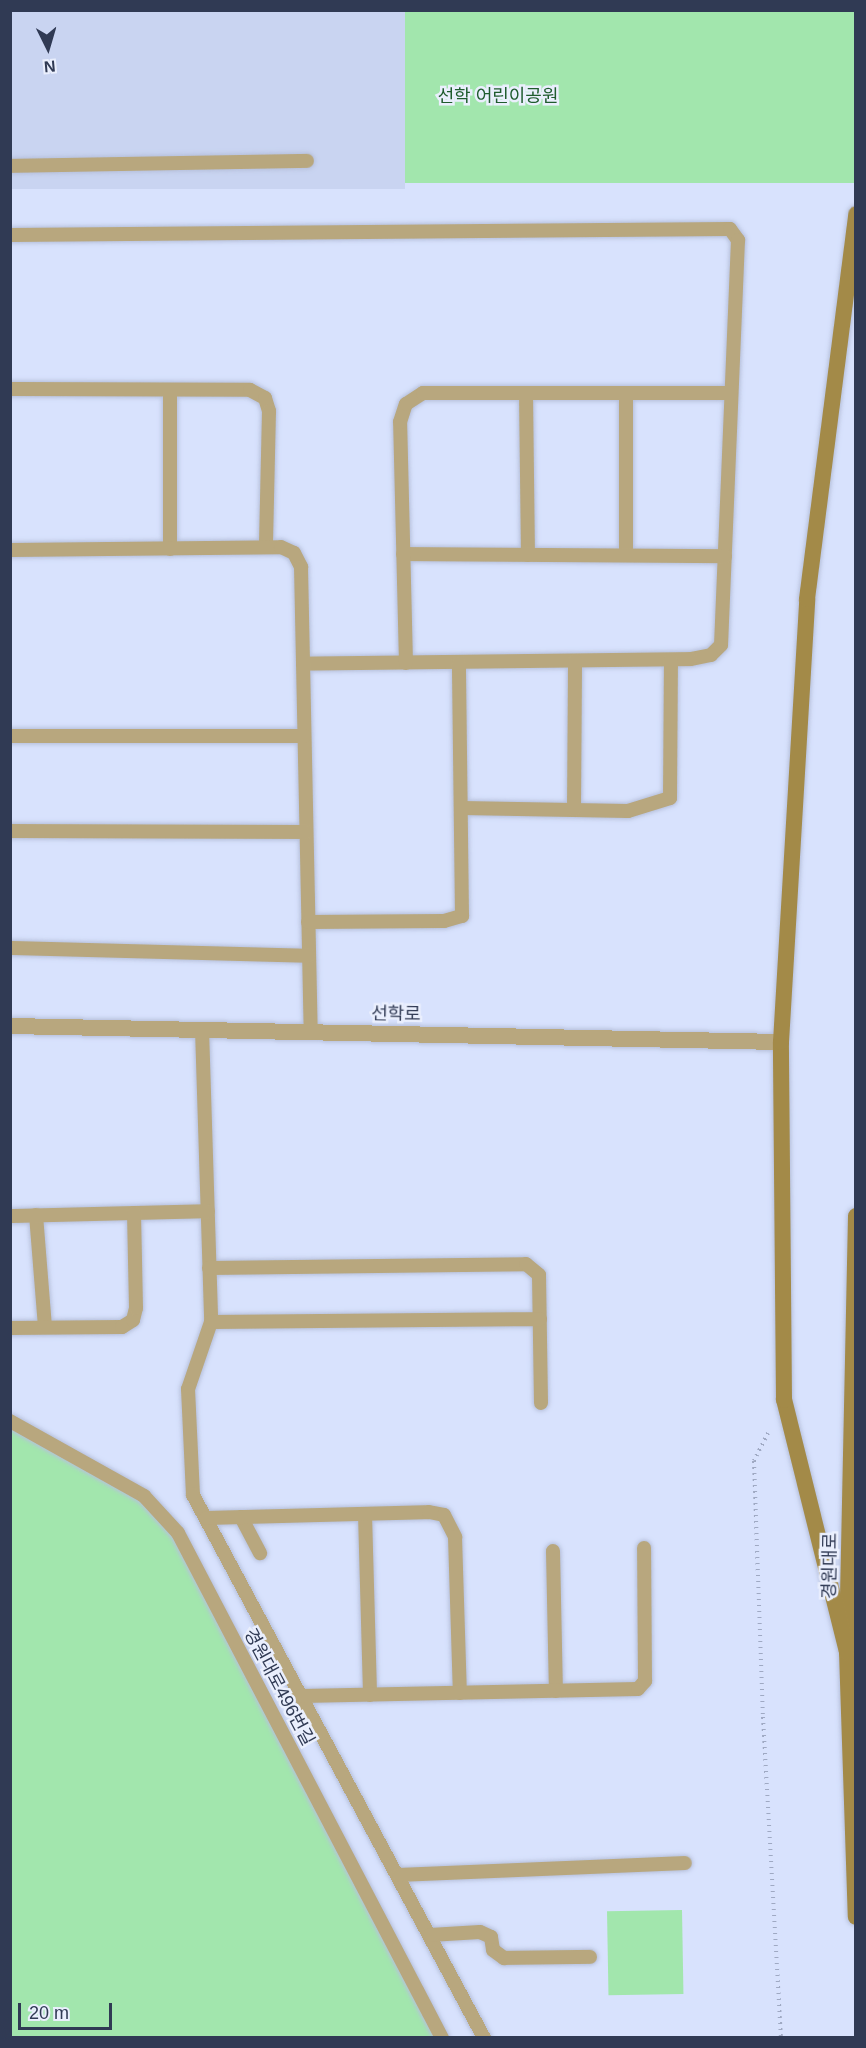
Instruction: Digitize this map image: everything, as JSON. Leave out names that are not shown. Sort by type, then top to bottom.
[{"type":"main road","points":[[848,1652],[784,1400],[781,1042],[807,599],[855,214]]},
{"type":"main road","name":"경원대로","points":[[855,1216],[848,1652],[855,1917]]},
{"type":"main road","points":[[848,1652],[855,1627]]},
{"type":"street","name":"선학로","points":[[10,1026],[781,1042]]},
{"type":"lane","points":[[10,166],[307,161]]},
{"type":"lane","points":[[10,235],[730,229],[738,240],[721,645],[711,655],[671,660],[303,664]]},
{"type":"lane","points":[[10,389],[250,390],[265,398],[269,411],[266,548]]},
{"type":"lane","points":[[170,391],[170,549]]},
{"type":"lane","points":[[406,663],[400,422],[405,404],[423,393],[731,393]]},
{"type":"lane","points":[[526,393],[528,555]]},
{"type":"lane","points":[[626,393],[626,555]]},
{"type":"lane","points":[[10,550],[281,547],[294,554],[300,567],[311,1031]]},
{"type":"lane","points":[[403,554],[725,556]]},
{"type":"lane","points":[[462,808],[628,811],[670,798],[671,660]]},
{"type":"lane","points":[[574,810],[575,661]]},
{"type":"lane","points":[[308,922],[444,921],[462,916],[459,663]]},
{"type":"lane","points":[[10,736],[304,736]]},
{"type":"lane","points":[[10,831],[306,832]]},
{"type":"lane","points":[[10,948],[309,956]]},
{"type":"lane","points":[[202,1029],[211,1322],[188,1389],[193,1495],[484,2037]]},
{"type":"lane","points":[[10,1216],[208,1211]]},
{"type":"lane","points":[[10,1328],[122,1327],[133,1320],[136,1308],[134,1213]]},
{"type":"lane","points":[[36,1215],[45,1328]]},
{"type":"lane","points":[[209,1268],[526,1264],[539,1275],[541,1403]]},
{"type":"lane","points":[[211,1322],[540,1320]]},
{"type":"lane","name":"경원대로496번길","points":[[10,1421],[144,1496],[178,1533],[442,2037]]},
{"type":"lane","points":[[206,1518],[365,1514],[444,1515],[455,1537],[460,1693]]},
{"type":"lane","points":[[365,1514],[370,1695]]},
{"type":"lane","points":[[241,1517],[260,1552]]},
{"type":"lane","points":[[302,1696],[638,1689],[645,1681],[644,1548]]},
{"type":"lane","points":[[552,1551],[556,1691]]},
{"type":"lane","points":[[399,1875],[685,1863]]},
{"type":"lane","points":[[430,1935],[480,1932],[490,1937],[493,1950],[504,1958],[590,1957]]},
{"type":"path","points":[[754,1461],[763,1717],[781,2037]]},
{"type":"shaded area","points":[[10,11],[405,11],[405,189],[10,189]]},
{"type":"green space","name":"선학 어린이공원","points":[[405,11],[855,11],[855,183],[405,183]]},
{"type":"green space","points":[[10,1422],[112,1475],[178,1533],[445,2037],[11,2037]]},
{"type":"green space","points":[[682,1910],[683,1994],[608,1995],[607,1911]]}]
